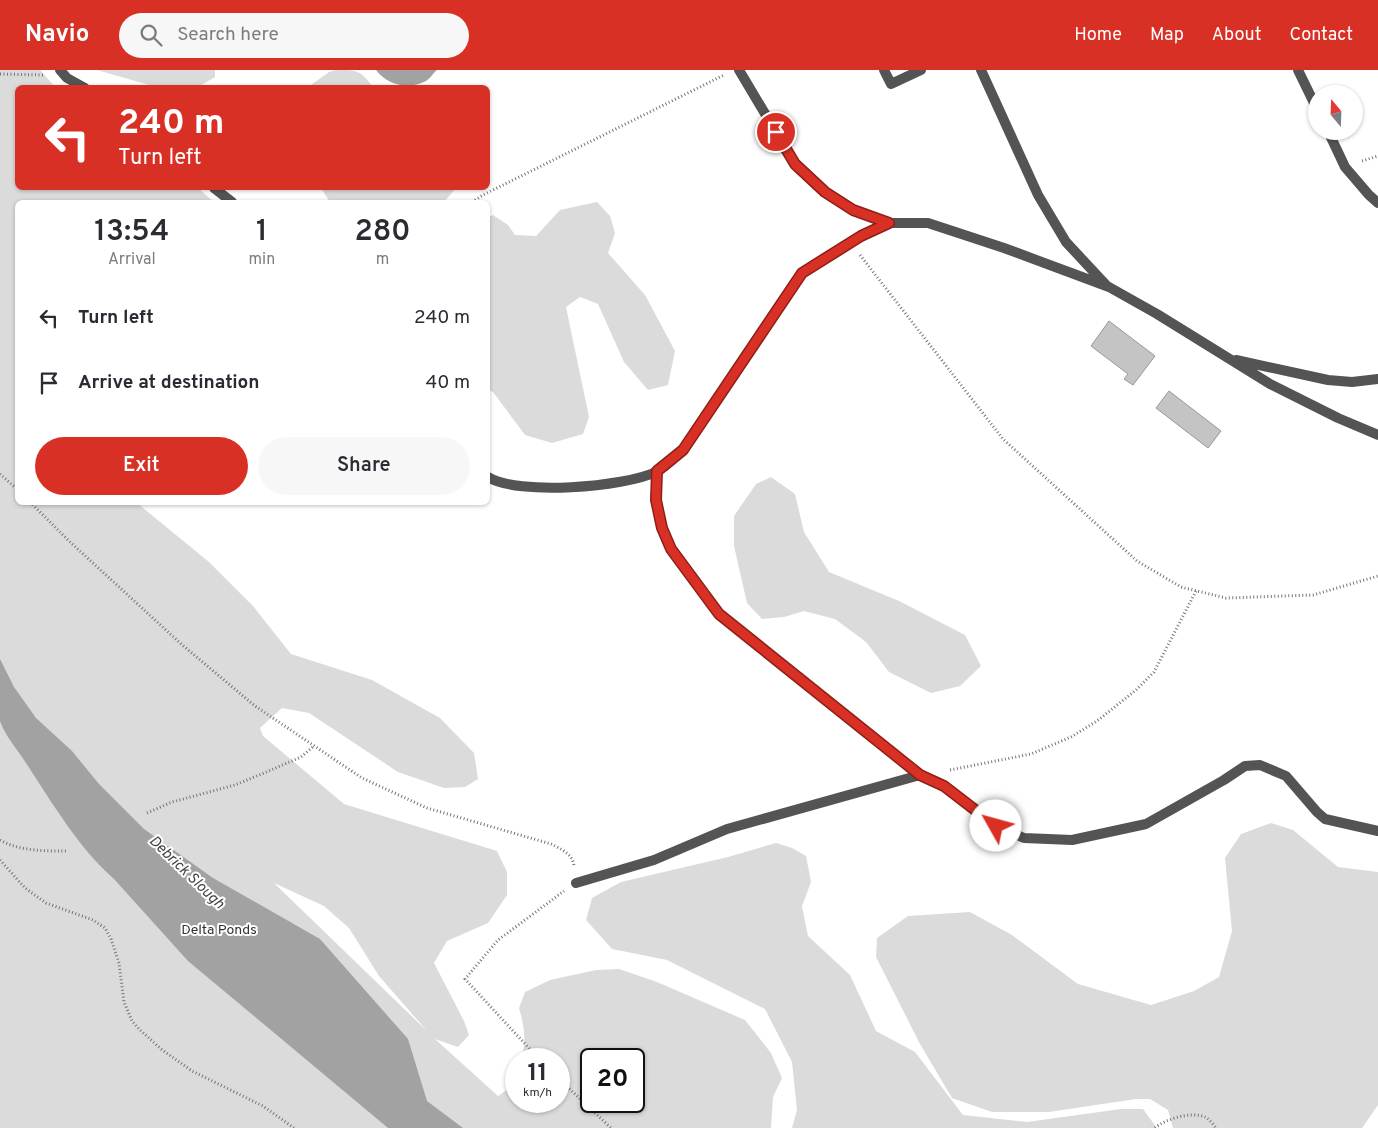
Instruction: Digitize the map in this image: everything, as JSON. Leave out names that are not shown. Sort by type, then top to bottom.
[{"type":"lane","points":[[739,70],[795,164],[825,192],[853,210],[889,223],[928,223],[1004,248],[1108,287],[1157,314],[1270,384],[1378,435]]},
{"type":"lane","points":[[884,70],[891,84],[921,70]]},
{"type":"lane","points":[[980,70],[1038,195],[1066,242],[1108,287]]},
{"type":"lane","points":[[1298,70],[1308,91]]},
{"type":"lane","points":[[64,74],[80,85]]},
{"type":"lane","points":[[1332,140],[1345,167],[1378,204]]},
{"type":"lane","points":[[217,190],[229,200]]},
{"type":"lane","points":[[490,478],[496,483],[544,489],[626,482],[657,471],[683,450],[802,273],[851,242],[889,223]]},
{"type":"lane","points":[[1227,358],[1328,380],[1352,382],[1378,379]]},
{"type":"lane","points":[[657,471],[656,500],[662,528],[671,549],[719,614],[920,775],[944,786],[996,826],[1024,838],[1072,840],[1146,824],[1245,766],[1260,765],[1286,776],[1317,812],[1326,819],[1378,831]]},
{"type":"lane","points":[[576,882],[654,860],[726,829],[920,775]]},
{"type":"path","points":[[0,74],[64,74]]},
{"type":"path","points":[[475,200],[725,74]]},
{"type":"path","points":[[851,242],[1003,439],[1136,561],[1181,587],[1226,598],[1313,595],[1378,576]]},
{"type":"path","points":[[0,474],[15,487]]},
{"type":"path","points":[[33,505],[69,542],[180,643],[255,706],[362,778],[427,808],[551,844],[565,850],[574,860],[576,882],[498,940],[465,979],[527,1048]]},
{"type":"path","points":[[920,775],[1031,754],[1071,737],[1097,720],[1136,690],[1154,672],[1196,591]]},
{"type":"path","points":[[148,813],[172,802],[235,785],[300,757],[314,746]]},
{"type":"path","points":[[0,840],[8,844],[41,851],[66,851]]},
{"type":"path","points":[[0,860],[25,888],[46,903],[93,920],[105,928],[119,963],[124,1002],[132,1022],[138,1029],[161,1049],[192,1071],[263,1106],[294,1128]]},
{"type":"path","points":[[570,1089],[611,1128]]},
{"type":"path","points":[[1155,1128],[1162,1121],[1172,1118],[1199,1115],[1207,1118],[1216,1128]]},
{"type":"green space","name":"Delta Ponds","points":[[0,70],[40,70],[53,85],[15,85],[15,190],[200,190],[212,200],[15,200],[15,505],[139,505],[209,562],[253,606],[291,654],[372,680],[440,718],[474,753],[478,779],[465,787],[444,788],[398,772],[309,713],[282,708],[260,728],[263,736],[344,804],[497,851],[507,872],[507,895],[488,923],[447,941],[434,963],[464,1021],[469,1035],[458,1047],[435,1039],[498,1096],[505,1091],[505,1113],[570,1113],[570,1048],[524,1048],[524,1034],[519,1008],[525,992],[550,980],[596,970],[619,969],[657,982],[745,1020],[771,1053],[782,1078],[773,1097],[771,1128],[0,1128]],"holes":[[[274,883],[324,906],[349,928],[379,976],[427,1031]]]},
{"type":"green space","points":[[97,70],[215,70],[215,77],[201,85],[149,85]]},
{"type":"green space","points":[[349,70],[358,72],[371,85],[311,85],[329,72]]},
{"type":"green space","points":[[322,190],[454,190],[446,200],[329,200]]},
{"type":"green space","points":[[597,202],[610,216],[615,233],[608,253],[645,295],[675,351],[668,385],[648,390],[624,362],[598,304],[580,297],[566,307],[589,417],[583,434],[552,443],[525,435],[493,392],[490,391],[490,216],[493,215],[508,225],[515,235],[536,236],[560,210]]},
{"type":"green space","points":[[771,477],[795,494],[804,532],[829,572],[899,601],[965,635],[981,666],[960,686],[931,693],[889,672],[866,642],[835,619],[804,611],[784,617],[762,619],[747,603],[734,546],[734,516],[756,484]]},
{"type":"green space","points":[[1271,823],[1293,830],[1338,867],[1378,872],[1378,1105],[1362,1128],[1173,1128],[1168,1110],[1150,1099],[1136,1099],[1049,1112],[992,1112],[952,1098],[920,1044],[876,957],[877,938],[908,916],[970,912],[1012,935],[1078,984],[1151,1005],[1194,991],[1219,977],[1232,931],[1225,858],[1241,834]]},
{"type":"green space","points":[[776,843],[792,848],[806,856],[811,882],[802,906],[808,936],[850,975],[876,1031],[915,1052],[963,1115],[1027,1122],[1121,1109],[1143,1109],[1157,1128],[792,1128],[797,1110],[792,1062],[765,1009],[667,960],[612,949],[586,920],[592,898],[621,882],[728,857]]},
{"type":"water","points":[[376,70],[437,70],[426,81],[419,84],[405,85],[386,79]]},
{"type":"water","name":"Debrick Slough","points":[[0,659],[14,687],[36,718],[72,751],[99,784],[144,829],[213,878],[320,939],[408,1039],[427,1101],[463,1128],[388,1128],[188,961],[77,839],[8,737],[0,721]]},
{"type":"building","points":[[1109,321],[1155,356],[1133,385],[1124,379],[1128,374],[1091,346]]},
{"type":"building","points":[[1169,391],[1221,431],[1208,448],[1156,408]]},
{"type":"route","points":[[776,132],[795,164],[825,192],[853,210],[889,223],[861,236],[802,273],[683,450],[657,471],[656,500],[662,528],[671,549],[719,614],[920,775],[944,786],[996,826]]}]
